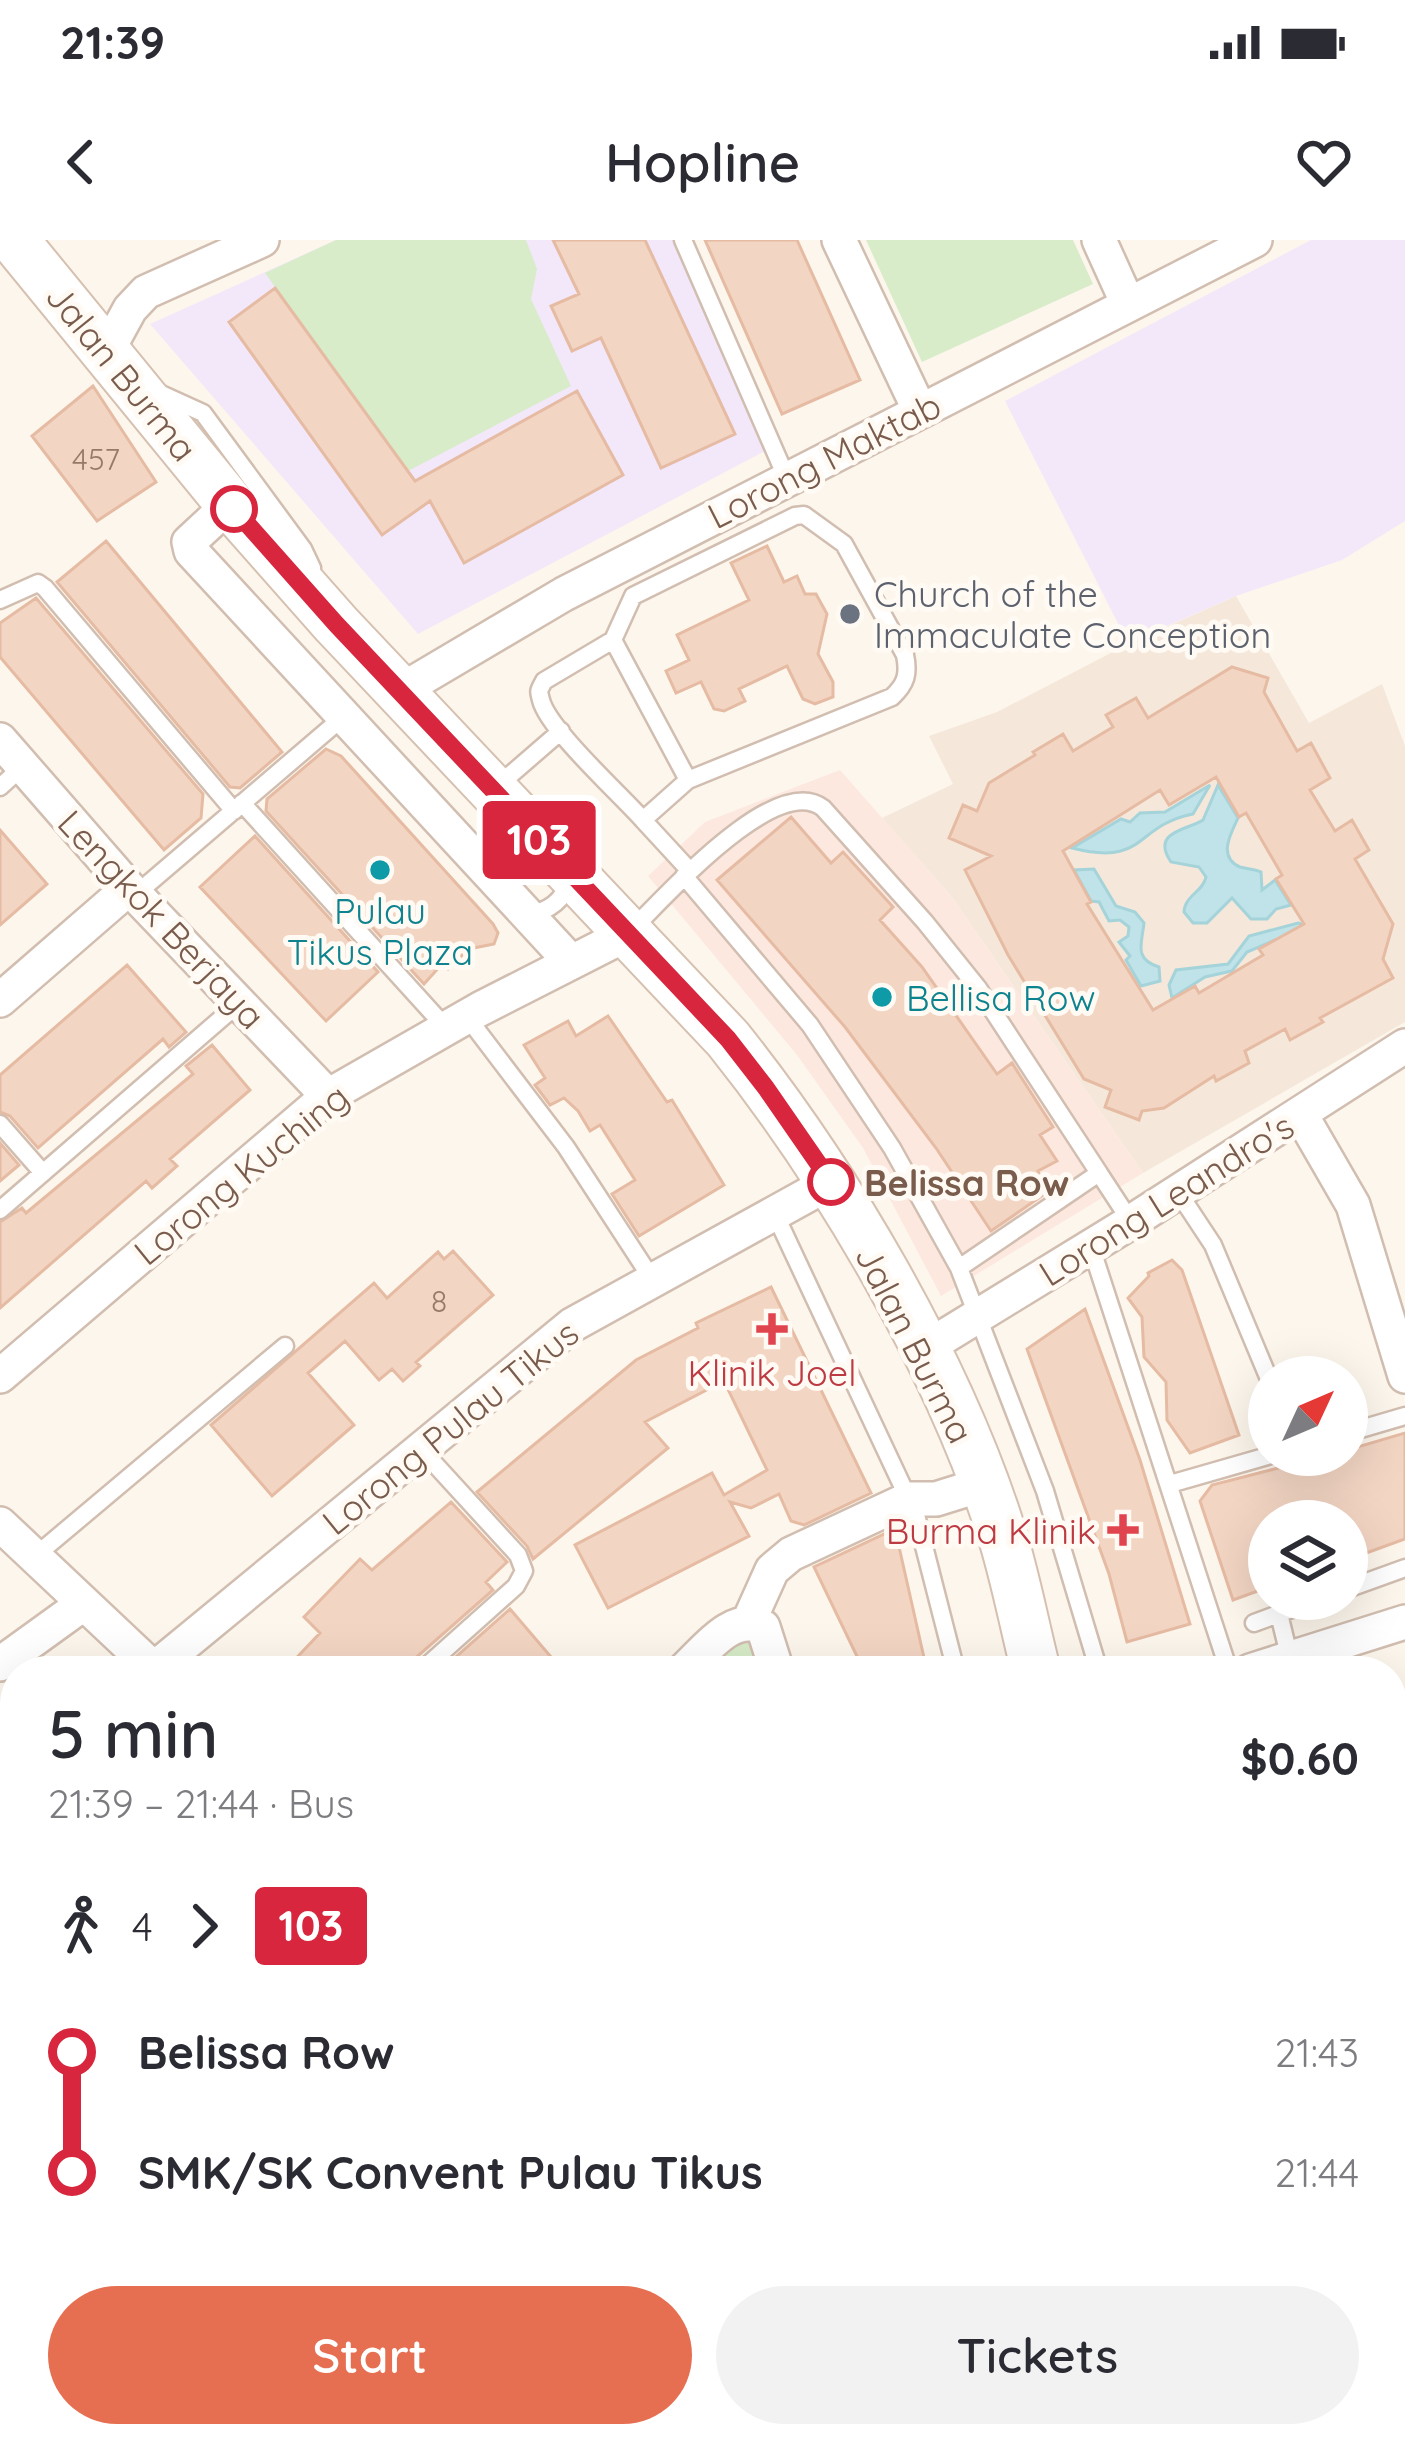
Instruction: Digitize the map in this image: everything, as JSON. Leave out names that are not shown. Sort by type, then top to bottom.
[{"type":"main road","name":"Jalan Burma","points":[[14,240],[230,504],[336,624],[728,1039],[766,1088],[831,1182],[924,1348],[1001,1530],[1032,1656]]},
{"type":"street","points":[[116,364],[130,309],[146,292],[262,240]]},
{"type":"street","points":[[839,240],[920,411]]},
{"type":"street","points":[[1099,240],[1128,304]]},
{"type":"street","name":"Lorong Maktab","points":[[400,691],[564,594],[1255,240]]},
{"type":"street","points":[[230,504],[193,535],[191,551],[571,962]]},
{"type":"street","name":"Lengkok Berjaya","points":[[0,740],[12,777],[93,847],[328,1096]]},
{"type":"street","points":[[93,847],[99,880],[94,918]]},
{"type":"street","points":[[0,1000],[94,918],[132,892]]},
{"type":"street","name":"Lorong Kuching","points":[[0,1376],[328,1096],[628,932]]},
{"type":"street","name":"Lorong Leandro's","points":[[924,1348],[1405,1046]]},
{"type":"street","points":[[1300,1115],[1353,1205],[1405,1376]]},
{"type":"street","name":"Lorong Pulau Tikus","points":[[172,1656],[555,1337],[831,1182]]},
{"type":"street","points":[[748,1621],[772,1570],[791,1554],[909,1499],[936,1499],[984,1484]]},
{"type":"street","points":[[0,1523],[140,1656]]},
{"type":"street","points":[[11,1656],[83,1604]]},
{"type":"street","points":[[699,1656],[734,1624],[748,1621],[763,1627],[772,1656]]},
{"type":"street","points":[[1299,1656],[1405,1622]]},
{"type":"lane","points":[[683,240],[795,516]]},
{"type":"lane","points":[[116,364],[202,413],[303,549],[336,624]]},
{"type":"lane","points":[[643,820],[688,780],[892,697],[902,687],[909,671],[905,655],[844,544],[804,515],[633,596],[614,640],[544,681],[539,691],[542,705],[810,1025],[892,1148],[959,1268],[979,1314],[1045,1491],[1094,1656]]},
{"type":"lane","points":[[0,600],[29,584],[45,588],[238,807],[457,1023],[566,1147],[652,1279]]},
{"type":"lane","points":[[614,640],[688,780]]},
{"type":"lane","points":[[132,892],[343,718]]},
{"type":"lane","points":[[493,790],[561,730]]},
{"type":"lane","points":[[628,932],[739,828],[798,802],[816,802],[978,988],[1131,1222]]},
{"type":"lane","points":[[528,915],[544,912],[559,901],[571,875]]},
{"type":"lane","points":[[0,1210],[238,1004]]},
{"type":"lane","points":[[0,1124],[43,1173]]},
{"type":"lane","points":[[959,1268],[1099,1173]]},
{"type":"lane","points":[[1178,1192],[1213,1245],[1259,1356]]},
{"type":"lane","points":[[775,1214],[909,1499],[952,1656]]},
{"type":"lane","points":[[1091,1247],[1224,1656]]},
{"type":"lane","points":[[34,1557],[285,1346]]},
{"type":"lane","points":[[1368,1427],[1405,1416]]},
{"type":"lane","points":[[422,1449],[518,1555],[524,1571],[516,1586],[439,1656]]},
{"type":"lane","points":[[1170,1484],[1248,1462]]},
{"type":"lane","points":[[1368,1581],[1405,1568]]},
{"type":"lane","points":[[1254,1623],[1262,1620]]},
{"type":"lane","points":[[1280,1620],[1289,1656]]},
{"type":"shaded area","points":[[336,240],[673,240],[767,450],[418,634],[150,324]]},
{"type":"shaded area","points":[[1311,240],[1405,240],[1405,521],[1342,560],[1236,596],[1128,643],[1005,401]]},
{"type":"shaded area","points":[[1236,596],[1309,723],[1382,684],[1405,746],[1405,1022],[1143,1173],[951,896],[882,818],[953,784],[929,736],[997,712],[1128,644]]},
{"type":"shaded area","points":[[840,770],[951,896],[1143,1173],[941,1296],[863,1148],[797,1055],[648,876],[705,822]]},
{"type":"green space","points":[[336,240],[526,240],[537,269],[531,299],[571,386],[408,471],[265,273]]},
{"type":"green space","points":[[866,240],[1073,240],[1093,284],[922,362]]},
{"type":"green space","points":[[743,1639],[752,1642],[759,1656],[720,1656]]},
{"type":"water","points":[[1210,785],[1193,814],[1159,827],[1127,849],[1072,848],[1121,819],[1130,822],[1140,813],[1165,812]]},
{"type":"water","points":[[1218,785],[1238,818],[1228,844],[1229,857],[1240,867],[1261,872],[1262,890],[1275,880],[1291,905],[1276,909],[1267,919],[1251,919],[1232,898],[1207,923],[1193,923],[1184,912],[1206,877],[1199,867],[1171,862],[1165,844],[1174,833],[1203,820]]},
{"type":"water","points":[[1094,869],[1116,906],[1135,912],[1144,923],[1142,955],[1159,967],[1160,981],[1141,986],[1119,942],[1128,936],[1129,927],[1120,920],[1109,921],[1074,870]]},
{"type":"water","points":[[1298,923],[1308,926],[1247,952],[1232,971],[1205,977],[1172,998],[1169,985],[1176,970],[1228,964],[1249,936]]},
{"type":"building","points":[[553,240],[645,240],[735,434],[661,468],[601,338],[572,351],[551,306],[579,294]]},
{"type":"building","points":[[705,240],[797,240],[860,380],[782,414]]},
{"type":"building","points":[[275,288],[415,481],[577,391],[623,475],[464,563],[430,501],[382,535],[229,322]]},
{"type":"building","points":[[93,386],[156,482],[97,521],[32,436]]},
{"type":"building","points":[[106,541],[282,752],[240,788],[230,787],[57,582]]},
{"type":"building","points":[[767,546],[784,582],[797,576],[805,594],[816,594],[827,614],[818,654],[833,682],[833,697],[815,704],[803,699],[787,666],[739,689],[745,701],[724,711],[714,709],[701,682],[676,693],[666,671],[689,660],[677,635],[749,600],[731,563]]},
{"type":"building","points":[[36,598],[203,794],[201,818],[164,850],[0,657],[0,623]]},
{"type":"building","points":[[1232,667],[1268,678],[1264,692],[1297,751],[1311,743],[1330,778],[1310,790],[1335,831],[1352,820],[1369,850],[1355,859],[1393,924],[1383,959],[1393,978],[1290,1040],[1285,1029],[1245,1051],[1249,1063],[1216,1081],[1214,1076],[1164,1108],[1142,1111],[1139,1120],[1105,1107],[1111,1090],[1084,1079],[1008,955],[965,870],[991,856],[949,838],[963,805],[977,811],[989,783],[1035,755],[1033,752],[1063,734],[1073,751],[1113,727],[1106,715],[1136,698],[1148,718]],"holes":[[[1216,777],[1239,817],[1246,813],[1282,875],[1276,879],[1304,924],[1259,949],[1263,955],[1199,993],[1195,986],[1153,1010],[1087,904],[1091,902],[1063,851],[1160,790],[1169,805]]]},
{"type":"building","name":"Pulau Tikus Plaza","points":[[326,749],[341,756],[493,924],[498,933],[494,944],[469,949],[448,969],[442,964],[424,984],[266,811],[267,799]]},
{"type":"building","name":"Bellisa Row","points":[[791,817],[831,863],[843,852],[893,907],[880,920],[922,967],[997,1074],[1012,1063],[1053,1127],[1040,1135],[1057,1161],[1038,1171],[1046,1193],[991,1231],[845,1027],[717,880]]},
{"type":"building","points":[[0,830],[47,884],[0,925]]},
{"type":"building","points":[[255,836],[378,972],[326,1021],[200,887]]},
{"type":"building","points":[[127,965],[186,1032],[169,1047],[163,1039],[38,1148],[10,1116],[0,1112],[0,1075]]},
{"type":"building","points":[[608,1016],[667,1102],[672,1100],[724,1185],[639,1236],[612,1194],[635,1180],[600,1125],[590,1131],[564,1098],[550,1105],[535,1085],[545,1078],[524,1045],[568,1021],[576,1036]]},
{"type":"building","points":[[212,1045],[250,1090],[170,1159],[177,1166],[152,1188],[146,1181],[0,1308],[0,1222],[22,1208],[26,1213],[193,1074],[186,1066]]},
{"type":"building","points":[[0,1143],[19,1165],[0,1181]]},
{"type":"building","points":[[453,1251],[493,1295],[416,1362],[420,1366],[403,1381],[392,1369],[379,1380],[345,1341],[308,1373],[354,1425],[272,1496],[211,1425],[374,1283],[387,1298],[438,1252],[444,1259]]},
{"type":"building","points":[[1172,1260],[1182,1270],[1239,1435],[1190,1453],[1167,1420],[1166,1382],[1144,1357],[1142,1317],[1128,1298],[1148,1273]]},
{"type":"building","points":[[771,1287],[871,1493],[804,1525],[791,1521],[779,1494],[751,1508],[730,1502],[749,1536],[608,1608],[575,1545],[712,1473],[724,1495],[767,1470],[724,1381],[645,1422],[668,1448],[533,1559],[527,1546],[477,1492],[636,1360],[698,1328],[696,1323]]},
{"type":"building","points":[[1085,1309],[1140,1460],[1190,1624],[1127,1642],[1109,1574],[1027,1349]]},
{"type":"building","points":[[1405,1433],[1405,1539],[1368,1552],[1368,1500],[1248,1500],[1248,1595],[1233,1600],[1200,1501],[1212,1485],[1248,1476],[1368,1476],[1368,1444]]},
{"type":"building","points":[[451,1502],[507,1562],[486,1582],[493,1590],[418,1656],[298,1656],[320,1633],[304,1617],[360,1559],[372,1570]]},
{"type":"building","points":[[895,1529],[924,1656],[857,1656],[814,1567]]},
{"type":"building","points":[[510,1609],[550,1656],[457,1656]]},
{"type":"bus line","name":"103","points":[[234,509],[336,624],[728,1039],[831,1182]]},
{"type":"place","name":"Church of the Immaculate Conception","points":[[850,614]]},
{"type":"place","name":"Pulau Tikus Plaza","points":[[380,870]]},
{"type":"place","name":"Bellisa Row","points":[[882,997]]},
{"type":"place","name":"Belissa Row","points":[[831,1182]]},
{"type":"place","name":"Klinik Joel","points":[[772,1329]]},
{"type":"place","name":"Burma Klinik","points":[[1123,1530]]}]
